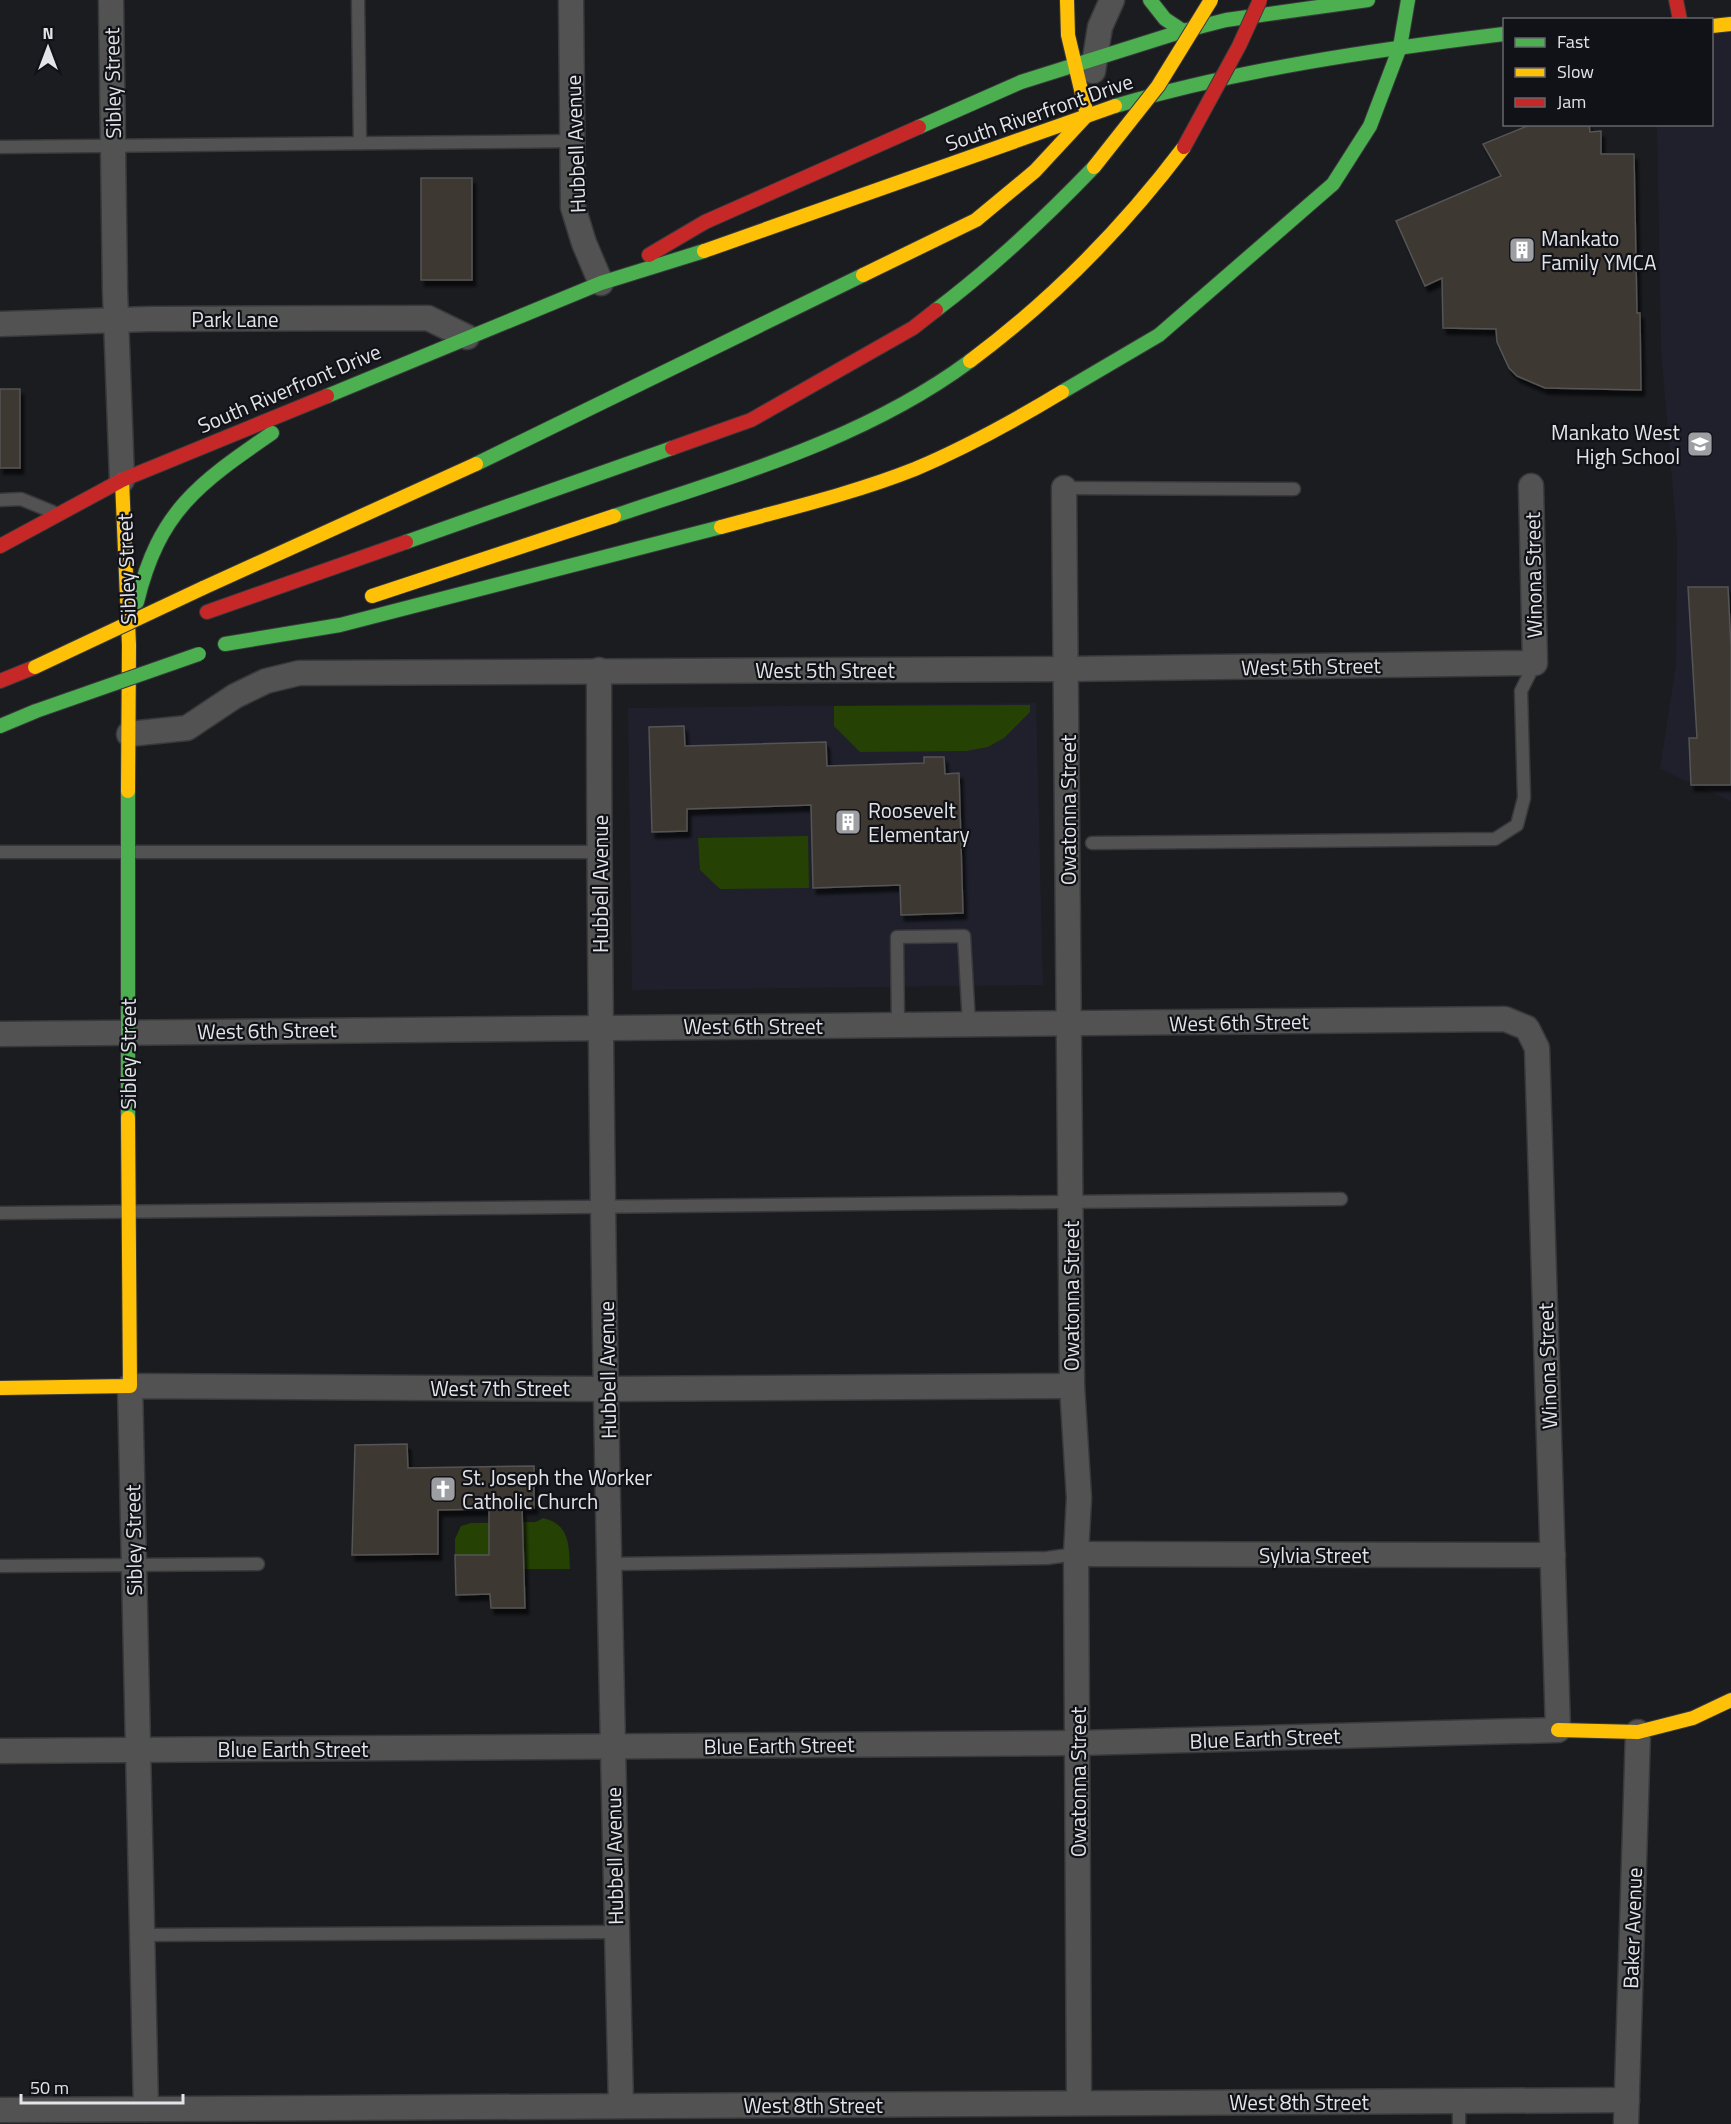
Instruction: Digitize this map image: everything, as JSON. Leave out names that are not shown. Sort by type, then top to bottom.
[{"type":"main road","points":[[1067,0],[1067,24],[1086,61]]},
{"type":"main road","points":[[1150,0],[1165,18],[1183,31]]},
{"type":"main road","points":[[202,613],[752,420],[913,328],[981,276],[1050,213],[1094,167],[1158,86],[1211,0]]},
{"type":"main road","points":[[359,600],[787,458],[876,417],[955,372],[1020,324],[1076,272],[1142,204],[1184,147],[1239,46],[1260,0]]},
{"type":"main road","name":"South Riverfront Drive","points":[[601,283],[705,222],[1021,82],[1183,31],[1278,12],[1368,0]]},
{"type":"main road","points":[[225,644],[340,625],[690,535],[861,488],[914,469],[984,438],[1159,335],[1334,184],[1370,126],[1400,47],[1408,0]]},
{"type":"main road","points":[[1676,0],[1680,18]]},
{"type":"main road","points":[[1713,26],[1731,24]]},
{"type":"main road","name":"South Riverfront Drive","points":[[0,546],[122,480],[601,283],[722,246],[1087,115],[1177,88],[1400,47],[1503,34]]},
{"type":"main road","points":[[0,681],[425,489],[976,220],[1016,191],[1058,151],[1087,115]]},
{"type":"main road","points":[[129,645],[143,570],[169,521],[193,491],[222,468],[327,396]]},
{"type":"main road","name":"Sibley Street","points":[[122,480],[129,645],[127,851],[130,1386]]},
{"type":"main road","points":[[0,726],[225,644],[314,615]]},
{"type":"main road","points":[[35,667],[142,632]]},
{"type":"main road","name":"West 7th Street","points":[[0,1388],[130,1386]]},
{"type":"main road","points":[[1558,1730],[1638,1732],[1693,1718],[1731,1700]]},
{"type":"street","name":"Sibley Street","points":[[111,0],[116,322],[122,480]]},
{"type":"street","name":"Hubbell Avenue","points":[[571,0],[573,207],[584,243],[601,283]]},
{"type":"street","points":[[1087,115],[1086,61],[1112,0]]},
{"type":"street","name":"Park Lane","points":[[0,324],[116,322],[149,319],[428,318],[467,337]]},
{"type":"street","name":"Winona Street","points":[[1532,486],[1535,663]]},
{"type":"street","name":"Owatonna Street","points":[[1064,488],[1072,1386],[1079,1498],[1076,1554],[1079,2103]]},
{"type":"street","name":"West 5th Street","points":[[129,734],[187,728],[235,696],[266,681],[299,673],[1067,669],[1535,663]]},
{"type":"street","name":"Hubbell Avenue","points":[[599,670],[600,1027],[612,1748],[621,2106]]},
{"type":"street","name":"Winona Street","points":[[1505,1019],[1527,1028],[1537,1048],[1558,1730]]},
{"type":"street","name":"West 6th Street","points":[[0,1034],[1505,1019]]},
{"type":"street","name":"Sibley Street","points":[[130,1386],[136,1749],[146,2109]]},
{"type":"street","name":"West 7th Street","points":[[130,1386],[607,1389],[1072,1386]]},
{"type":"street","name":"Sylvia Street","points":[[1076,1554],[1553,1556]]},
{"type":"street","name":"Blue Earth Street","points":[[0,1751],[612,1748],[927,1742],[1078,1743],[1558,1730]]},
{"type":"street","name":"Baker Avenue","points":[[1626,2124],[1638,1732]]},
{"type":"street","name":"West 8th Street","points":[[0,2110],[30,2117],[146,2109],[200,2116],[380,2116],[621,2106],[1079,2103],[1459,2113],[1627,2100]]},
{"type":"lane","points":[[358,0],[360,143]]},
{"type":"lane","points":[[0,147],[572,141]]},
{"type":"lane","points":[[1064,488],[1294,489]]},
{"type":"lane","points":[[0,500],[21,499],[59,514]]},
{"type":"lane","points":[[1092,843],[1495,838],[1517,825],[1524,798],[1521,691],[1535,663]]},
{"type":"lane","points":[[1,852],[600,852]]},
{"type":"lane","points":[[898,1026],[897,937],[964,936],[969,1024]]},
{"type":"lane","points":[[0,1214],[1341,1199]]},
{"type":"lane","points":[[609,1564],[1047,1558],[1076,1554]]},
{"type":"lane","points":[[0,1566],[258,1564]]},
{"type":"lane","points":[[141,1935],[616,1932]]},
{"type":"shaded area","name":"Mankato West High School","points":[[1731,31],[1731,801],[1660,769],[1676,664],[1677,539],[1661,350],[1657,126],[1713,126],[1713,32]]},
{"type":"shaded area","points":[[1036,703],[1043,985],[632,990],[628,708]]},
{"type":"green space","points":[[1030,705],[1030,712],[1004,738],[988,747],[966,751],[860,752],[834,726],[834,706]]},
{"type":"green space","points":[[808,836],[809,888],[720,889],[700,870],[698,838]]},
{"type":"green space","points":[[543,1518],[552,1521],[563,1531],[568,1544],[570,1569],[524,1569],[523,1537],[489,1555],[455,1555],[455,1539],[461,1526],[471,1523],[536,1522]]},
{"type":"building","name":"Mankato Family YMCA","points":[[1527,126],[1589,126],[1590,132],[1601,131],[1601,154],[1634,154],[1641,390],[1545,388],[1517,376],[1509,368],[1497,342],[1496,329],[1443,328],[1442,278],[1425,286],[1396,221],[1501,176],[1483,144]]},
{"type":"building","points":[[421,178],[472,178],[472,280],[421,280]]},
{"type":"building","points":[[0,389],[20,389],[20,468],[0,468]]},
{"type":"building","points":[[1688,587],[1728,587],[1731,647],[1731,785],[1691,785],[1689,738],[1697,738]]},
{"type":"building","name":"Roosevelt Elementary","points":[[684,726],[685,746],[826,742],[827,766],[924,763],[924,757],[944,757],[945,774],[959,773],[963,913],[901,915],[900,885],[813,888],[811,805],[687,809],[687,831],[652,832],[649,727]]},
{"type":"building","name":"St. Joseph the Worker Catholic Church","points":[[407,1444],[408,1468],[534,1466],[534,1508],[522,1508],[525,1608],[491,1608],[490,1594],[456,1595],[455,1555],[489,1555],[489,1509],[438,1510],[438,1554],[352,1555],[355,1445]]},
{"type":"traffic: fast","points":[[1150,0],[1165,19],[1183,31]]},
{"type":"traffic: fast","points":[[919,127],[1021,82],[1183,31],[1226,20],[1368,0]]},
{"type":"traffic: fast","points":[[1062,392],[1159,335],[1333,184],[1370,126],[1400,47],[1408,0]]},
{"type":"traffic: fast","points":[[1115,106],[1259,71],[1503,34]]},
{"type":"traffic: fast","points":[[936,310],[1018,242],[1094,167]]},
{"type":"traffic: fast","points":[[327,396],[601,283],[704,251]]},
{"type":"traffic: fast","points":[[476,464],[863,275]]},
{"type":"traffic: fast","points":[[614,516],[753,470],[843,434],[930,388],[970,361]]},
{"type":"traffic: fast","points":[[137,602],[157,544],[185,502],[223,468],[272,433]]},
{"type":"traffic: fast","points":[[406,542],[672,448]]},
{"type":"traffic: fast","points":[[225,644],[340,625],[721,527]]},
{"type":"traffic: fast","points":[[36,711],[199,654]]},
{"type":"traffic: fast","points":[[0,726],[36,711]]},
{"type":"traffic: fast","points":[[128,791],[128,1118]]},
{"type":"traffic: slow","points":[[863,275],[976,220],[1035,171],[1087,115],[1068,35],[1067,0]]},
{"type":"traffic: slow","points":[[1094,167],[1158,86],[1211,0]]},
{"type":"traffic: slow","points":[[1713,26],[1731,24]]},
{"type":"traffic: slow","points":[[704,251],[1115,106]]},
{"type":"traffic: slow","points":[[970,361],[1029,313],[1084,262],[1111,235],[1184,147]]},
{"type":"traffic: slow","points":[[721,527],[843,494],[915,469],[990,433],[1062,392]]},
{"type":"traffic: slow","points":[[203,588],[476,464]]},
{"type":"traffic: slow","points":[[122,480],[129,645],[128,791]]},
{"type":"traffic: slow","points":[[372,596],[614,516]]},
{"type":"traffic: slow","points":[[35,667],[203,588]]},
{"type":"traffic: slow","points":[[0,1388],[130,1386],[128,1118]]},
{"type":"traffic: slow","points":[[1558,1730],[1638,1732],[1693,1718],[1731,1700]]},
{"type":"traffic: jam","points":[[1184,147],[1239,46],[1260,0]]},
{"type":"traffic: jam","points":[[1676,0],[1680,18]]},
{"type":"traffic: jam","points":[[649,255],[705,222],[919,127]]},
{"type":"traffic: jam","points":[[672,448],[751,420],[913,328],[936,310]]},
{"type":"traffic: jam","points":[[0,546],[122,480],[327,396]]},
{"type":"traffic: jam","points":[[207,612],[406,542]]},
{"type":"traffic: jam","points":[[0,681],[35,667]]},
{"type":"place","name":"Mankato Family YMCA","points":[[1522,250]]},
{"type":"place","name":"Mankato West High School","points":[[1700,444]]},
{"type":"place","name":"Roosevelt Elementary","points":[[848,822]]},
{"type":"place","name":"St. Joseph the Worker Catholic Church","points":[[443,1489]]}]
